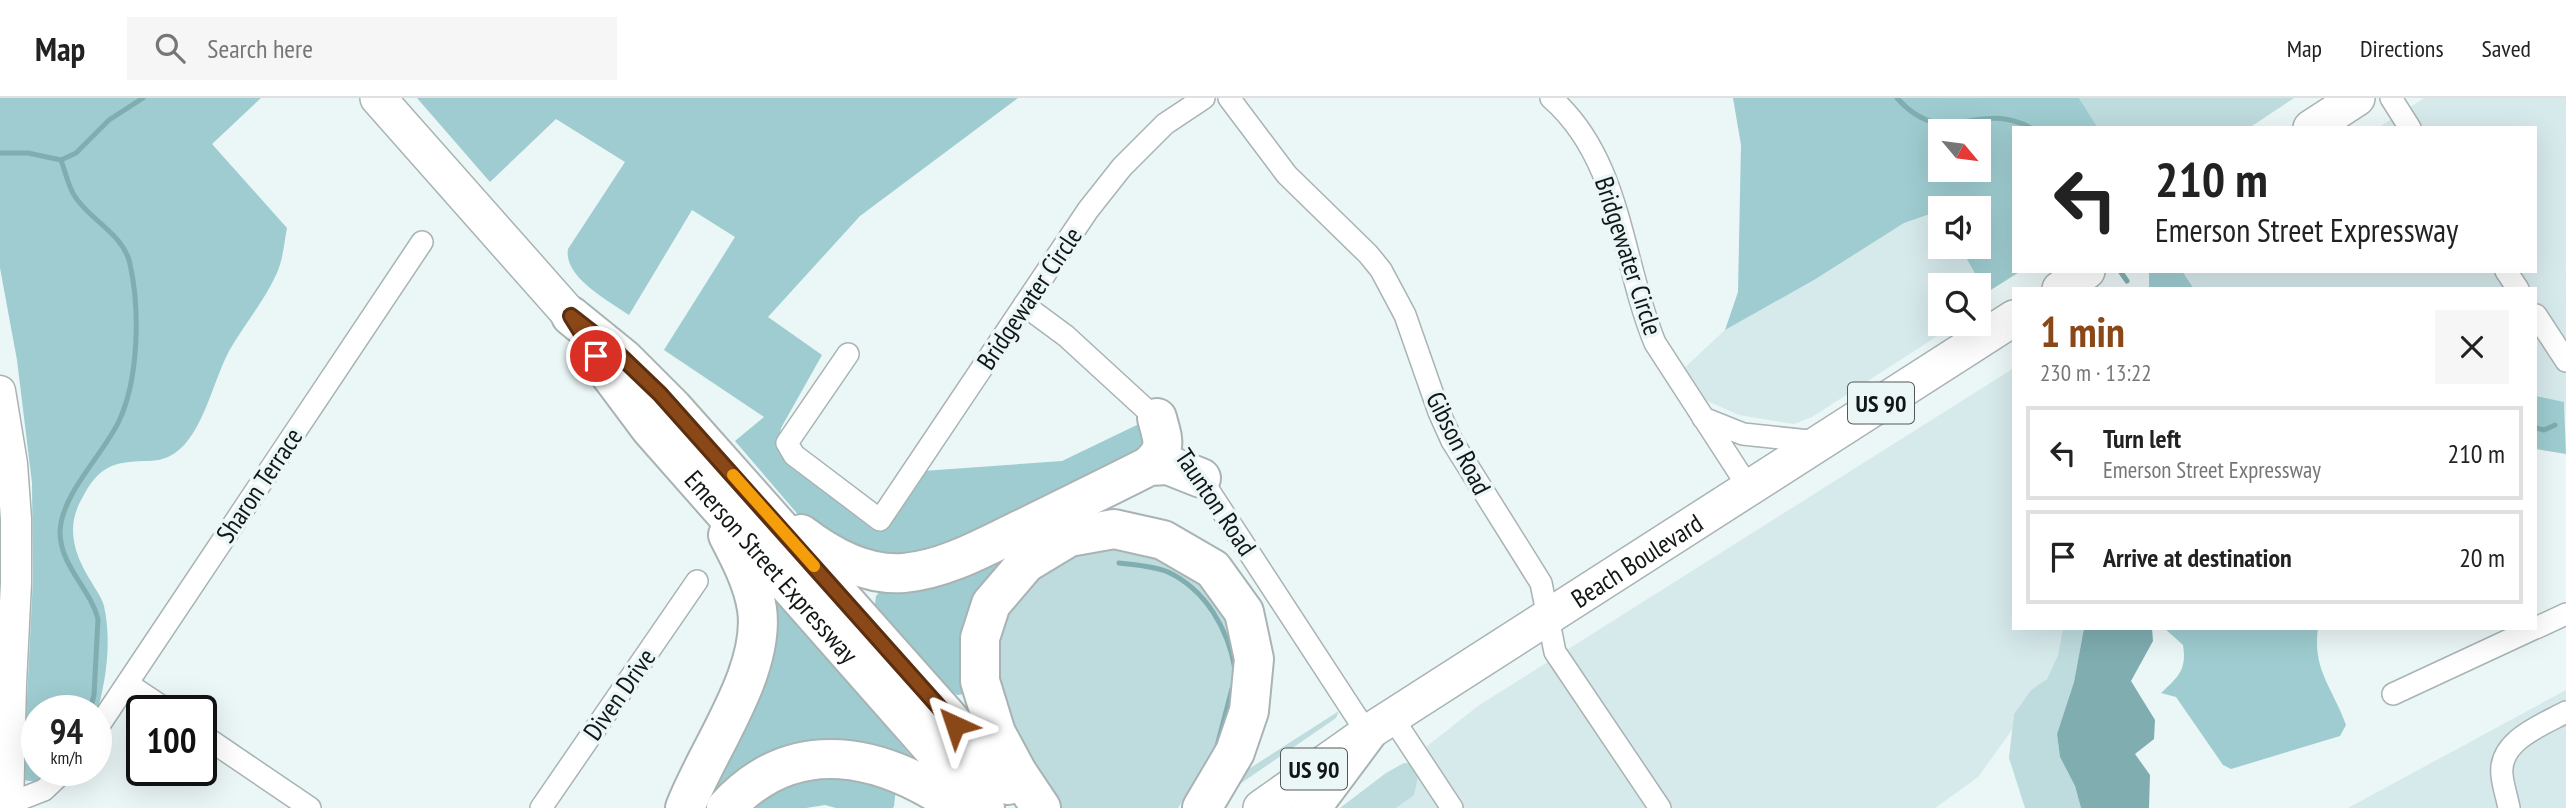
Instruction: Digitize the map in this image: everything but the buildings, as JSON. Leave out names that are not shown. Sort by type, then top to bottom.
[{"type":"highway","name":"Emerson Street Expressway","points":[[378,98],[571,316],[625,397],[985,808]]},
{"type":"highway","points":[[2314,126],[2357,98]]},
{"type":"highway","points":[[2063,287],[2084,273]]},
{"type":"highway","name":"Emerson Street Expressway","points":[[571,316],[636,369],[1028,808]]},
{"type":"highway","name":"Beach Boulevard","points":[[1261,808],[1380,725],[2012,319]]},
{"type":"highway","points":[[753,498],[834,556],[874,571],[904,573],[935,567],[971,553],[1149,466],[1161,455],[1164,442],[1157,418]]},
{"type":"highway","points":[[1149,466],[1168,465],[1201,478]]},
{"type":"highway","points":[[685,808],[749,671],[758,627],[755,601],[744,569],[697,481]]},
{"type":"highway","points":[[1041,808],[996,733],[980,681],[980,638],[991,604],[1026,563],[1069,537],[1114,529],[1163,540],[1213,569],[1244,612],[1254,659],[1249,711],[1235,752],[1202,808]]},
{"type":"highway","points":[[1311,808],[1380,725]]},
{"type":"highway","points":[[726,808],[741,792],[770,772],[790,764],[825,759],[883,768],[918,782],[960,808]]},
{"type":"main road","points":[[0,391],[12,464],[16,519],[8,806]]},
{"type":"street","name":"Bridgewater Circle","points":[[848,354],[790,436],[788,447],[794,455],[880,520],[1088,210],[1122,167],[1165,124],[1204,98]]},
{"type":"street","name":"Gibson Road","points":[[1229,98],[1287,175],[1368,254],[1381,271],[1405,315],[1452,441],[1541,583],[1555,652],[1660,808]]},
{"type":"street","name":"Bridgewater Circle","points":[[1550,98],[1564,109],[1584,135],[1602,171],[1614,200],[1645,318],[1655,343],[1749,488]]},
{"type":"street","points":[[2391,98],[2409,126]]},
{"type":"street","name":"Sharon Terrace","points":[[112,707],[422,242]]},
{"type":"street","name":"Taunton Road","points":[[1024,306],[1066,336],[1157,418],[1380,725],[1452,808]]},
{"type":"street","points":[[2537,317],[2566,361]]},
{"type":"street","points":[[1703,418],[1743,434],[1821,442]]},
{"type":"street","name":"Diven Drive","points":[[541,808],[697,581]]},
{"type":"street","points":[[2537,627],[2566,614]]},
{"type":"street","points":[[2393,694],[2531,630]]},
{"type":"street","points":[[128,684],[144,695]]},
{"type":"street","points":[[2509,808],[2501,772],[2504,757],[2511,746],[2524,736],[2566,712]]},
{"type":"street","points":[[217,745],[310,808]]},
{"type":"street","points":[[8,806],[48,786]]},
{"type":"shaded area","points":[[0,98],[261,98],[212,144],[287,228],[276,275],[229,351],[200,420],[185,444],[164,459],[121,463],[104,470],[91,483],[75,514],[73,535],[77,554],[104,606],[108,648],[102,695],[27,695],[33,579],[32,483],[17,360],[0,268]]},
{"type":"shaded area","points":[[417,98],[1018,98],[860,216],[768,317],[822,355],[781,428],[777,448],[883,529],[923,471],[1062,461],[1141,423],[1146,447],[1085,484],[902,563],[864,552],[801,518],[735,441],[764,417],[664,350],[735,237],[692,210],[629,315],[589,287],[568,259],[568,249],[625,162],[556,119],[490,182]]},
{"type":"shaded area","points":[[1733,98],[2079,98],[2097,126],[2012,126],[2012,273],[2018,273],[1991,290],[1991,273],[1975,273],[1967,259],[1991,259],[1991,196],[1928,196],[1928,215],[1904,223],[1814,280],[1725,330],[1738,292],[1741,145]]},
{"type":"shaded area","points":[[2079,98],[2294,98],[2252,126],[2097,126]]},
{"type":"shaded area","points":[[2424,98],[2566,98],[2566,416],[2564,402],[2537,396],[2537,287],[2193,287],[2183,273],[2537,273],[2537,126],[2381,126]]},
{"type":"shaded area","points":[[1928,215],[1928,259],[1967,259],[1975,273],[1928,273],[1928,336],[1937,336],[1812,417],[1794,424],[1739,415],[1701,398],[1681,371],[1725,330],[1814,280],[1904,223]]},
{"type":"shaded area","points":[[2149,273],[2183,273],[2193,287],[2149,287]]},
{"type":"shaded area","points":[[2012,369],[2012,630],[2063,630],[2058,655],[2047,679],[2031,690],[2014,714],[2012,730],[1978,777],[1935,808],[1367,808],[1388,777],[1478,706]]},
{"type":"shaded area","points":[[2537,396],[2564,402],[2566,454],[2537,449]]},
{"type":"shaded area","points":[[1123,543],[1196,571],[1241,636],[1236,719],[1178,808],[1058,808],[1002,722],[995,646],[1016,596],[1028,581],[1081,550]]},
{"type":"shaded area","points":[[978,555],[1007,559],[967,694],[957,695],[937,681],[874,612],[876,596],[885,586]]},
{"type":"shaded area","points":[[771,601],[782,603],[916,762],[875,756],[711,808],[703,803]]},
{"type":"shaded area","points":[[2063,630],[2084,630],[2074,682],[2057,734],[2060,757],[2075,786],[2081,808],[2025,808],[2009,758],[2014,714],[2031,690],[2047,679],[2058,655]]},
{"type":"shaded area","points":[[2084,630],[2152,630],[2153,641],[2131,681],[2155,720],[2154,739],[2135,754],[2150,775],[2149,808],[2081,808],[2075,786],[2060,757],[2057,734],[2074,682]]},
{"type":"shaded area","points":[[2166,630],[2318,630],[2321,667],[2346,725],[2340,736],[2231,769],[2223,765],[2176,697],[2161,693],[2180,672],[2184,661],[2183,645]]},
{"type":"shaded area","points":[[2566,690],[2566,808],[2348,808],[2483,735]]},
{"type":"shaded area","points":[[1339,711],[1336,718],[1234,788],[1227,783]]},
{"type":"shaded area","points":[[1404,763],[1411,764],[1418,776],[1414,795],[1396,808],[1340,808],[1386,773]]},
{"type":"shaded area","points":[[811,769],[896,789],[894,806],[736,808]]},
{"type":"waterway","points":[[0,153],[28,153],[61,160],[76,153],[109,120],[143,98]]},
{"type":"waterway","points":[[1897,98],[1914,114],[1930,121],[1946,123],[1994,118],[2011,120],[2026,126]]},
{"type":"waterway","points":[[61,160],[68,182],[80,204],[114,236],[126,253],[135,301],[136,343],[126,404],[112,434],[67,503],[60,532],[65,556],[89,597],[98,619],[94,695]]},
{"type":"waterway","points":[[2121,273],[2127,281]]},
{"type":"waterway","points":[[2537,428],[2544,430],[2555,425]]},
{"type":"waterway","points":[[1119,563],[1168,572],[1194,589],[1221,625],[1235,669]]},
{"type":"waterway","points":[[1216,750],[1232,689]]},
{"type":"slow traffic","points":[[733,475],[814,566]]},
{"type":"route","points":[[596,356],[571,316],[600,337],[660,394],[955,725]]}]
